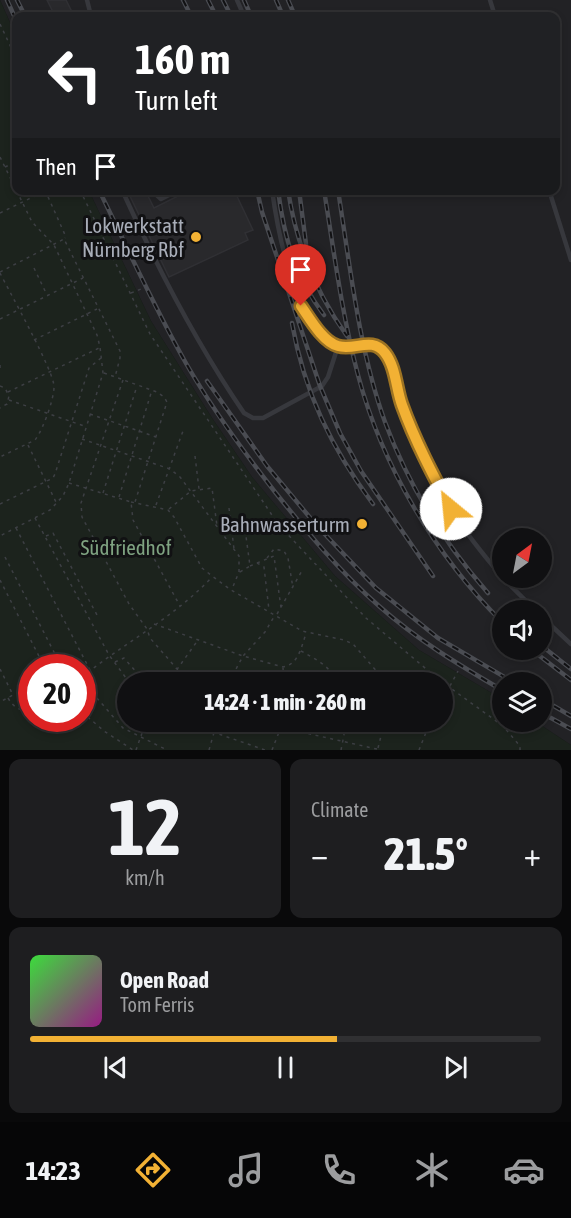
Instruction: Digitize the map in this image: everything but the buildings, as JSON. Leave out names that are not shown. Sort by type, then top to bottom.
[{"type":"lane","points":[[124,195],[186,320],[244,413],[253,418],[263,418],[322,386],[328,377],[338,346]]},
{"type":"lane","points":[[273,195],[281,245],[301,306],[327,339],[338,346],[372,344],[384,352],[393,370],[402,404],[435,480],[451,509],[492,564]]},
{"type":"lane","points":[[551,195],[571,261]]},
{"type":"lane","points":[[514,588],[525,600]]},
{"type":"lane","points":[[552,626],[571,644]]},
{"type":"path","points":[[0,24],[12,50]]},
{"type":"path","points":[[0,159],[12,183]]},
{"type":"path","points":[[4,168],[12,164]]},
{"type":"path","points":[[0,536],[57,504],[69,483],[103,373],[97,335],[54,245],[32,222],[18,195]]},
{"type":"path","points":[[0,213],[37,195]]},
{"type":"path","points":[[47,195],[66,237],[64,240],[120,351],[115,377]]},
{"type":"path","points":[[82,195],[150,334],[278,524],[366,618],[432,672]]},
{"type":"path","points":[[0,457],[38,436],[54,389],[49,370],[0,272],[64,240]]},
{"type":"path","points":[[34,268],[47,296]]},
{"type":"path","points":[[0,319],[83,278]]},
{"type":"path","points":[[130,294],[141,289]]},
{"type":"path","points":[[34,340],[98,309]]},
{"type":"path","points":[[8,392],[100,347]]},
{"type":"path","points":[[0,504],[46,481],[55,474],[89,368],[101,358]]},
{"type":"path","points":[[103,373],[152,390],[164,397],[167,402],[133,503],[133,520],[180,606]]},
{"type":"path","points":[[123,380],[81,503],[82,517],[150,638],[182,672]]},
{"type":"path","points":[[103,494],[137,385]]},
{"type":"path","points":[[0,386],[8,392],[9,400],[0,408]]},
{"type":"path","points":[[119,498],[152,390]]},
{"type":"path","points":[[9,400],[85,426]]},
{"type":"path","points":[[89,414],[156,437]]},
{"type":"path","points":[[156,506],[183,431]]},
{"type":"path","points":[[81,439],[170,469],[180,477],[239,556],[239,572],[231,590]]},
{"type":"path","points":[[27,444],[57,504]]},
{"type":"path","points":[[195,456],[199,490]]},
{"type":"path","points":[[69,483],[133,503],[168,510],[202,568],[212,576],[231,590],[306,632],[353,644],[375,672]]},
{"type":"path","points":[[168,510],[190,491],[212,488],[217,527]]},
{"type":"path","points":[[229,508],[234,549]]},
{"type":"path","points":[[35,518],[109,655],[121,672]]},
{"type":"path","points":[[16,528],[82,654]]},
{"type":"path","points":[[245,529],[250,566]]},
{"type":"path","points":[[45,537],[53,533],[96,615]]},
{"type":"path","points":[[267,559],[274,549],[284,551],[288,558],[292,588]]},
{"type":"path","points":[[239,572],[274,556],[281,608]]},
{"type":"path","points":[[5,557],[55,654]]},
{"type":"path","points":[[257,563],[264,567],[269,611]]},
{"type":"path","points":[[234,672],[243,656],[266,632],[303,569]]},
{"type":"path","points":[[96,665],[180,606],[212,576]]},
{"type":"path","points":[[0,580],[38,654]]},
{"type":"path","points":[[154,624],[243,656],[283,667],[296,661],[306,632]]},
{"type":"path","points":[[175,672],[198,640]]},
{"type":"path","points":[[300,651],[317,659],[330,672]]},
{"type":"path","points":[[114,663],[124,658],[136,672]]},
{"type":"path","points":[[283,667],[283,672]]},
{"type":"path","points":[[0,669],[13,695],[0,702]]},
{"type":"path","points":[[453,681],[458,671]]},
{"type":"path","points":[[453,689],[503,726],[521,750]]},
{"type":"path","points":[[96,697],[123,728],[167,750]]},
{"type":"path","points":[[8,698],[13,706],[18,708]]},
{"type":"path","points":[[96,724],[135,750],[143,732]]},
{"type":"path","points":[[272,750],[280,732]]},
{"type":"path","points":[[301,732],[380,750],[383,732]]},
{"type":"path","points":[[341,750],[343,732]]},
{"type":"path","points":[[419,750],[426,733],[422,732]]},
{"type":"path","points":[[209,750],[213,733],[265,750]]},
{"type":"shaded area","points":[[0,0],[571,0],[571,745],[551,732],[552,672],[492,672],[492,693],[419,650],[335,576],[252,477],[151,321],[91,195],[560,195],[560,12],[12,12],[12,27]]},
{"type":"green space","name":"Südfriedhof","points":[[0,0],[12,27],[12,195],[91,195],[151,321],[212,418],[252,477],[335,576],[419,650],[492,693],[492,732],[551,732],[571,745],[571,750],[0,750]]},
{"type":"railway","points":[[7,0],[12,12]]},
{"type":"railway","points":[[17,0],[23,12]]},
{"type":"railway","points":[[183,0],[189,12]]},
{"type":"railway","points":[[208,0],[214,12]]},
{"type":"railway","points":[[223,0],[229,12]]},
{"type":"railway","points":[[244,0],[249,12]]},
{"type":"railway","points":[[276,0],[281,12]]},
{"type":"railway","points":[[288,0],[293,12]]},
{"type":"railway","points":[[101,195],[187,365],[229,430],[287,507],[337,566],[393,618],[438,651],[492,684]]},
{"type":"railway","points":[[258,195],[320,386],[340,433],[361,471],[433,576]]},
{"type":"railway","points":[[279,195],[292,256],[305,286],[324,315]]},
{"type":"railway","points":[[289,195],[296,229],[309,267],[326,302],[347,336]]},
{"type":"railway","points":[[300,195],[306,244]]},
{"type":"railway","points":[[325,195],[347,330],[368,409],[381,443],[414,508],[434,539],[492,611]]},
{"type":"railway","points":[[339,195],[362,337],[385,422],[405,468],[429,512],[457,554],[488,593]]},
{"type":"railway","points":[[292,323],[304,373],[322,419],[345,462],[373,504]]},
{"type":"railway","points":[[207,381],[267,466],[317,526],[376,588],[438,638],[496,672]]},
{"type":"railway","points":[[552,654],[571,669]]},
{"type":"railway","points":[[545,660],[571,680]]},
{"type":"railway","points":[[552,705],[571,716]]},
{"type":"railway","points":[[552,719],[571,729]]},
{"type":"place","name":"Lokwerkstatt Nürnberg Rbf","points":[[196,237]]},
{"type":"place","name":"Bahnwasserturm","points":[[362,524]]},
{"type":"route","points":[[301,306],[327,339],[334,344],[347,347],[372,344],[384,352],[393,370],[402,404],[430,470],[451,509]]}]
